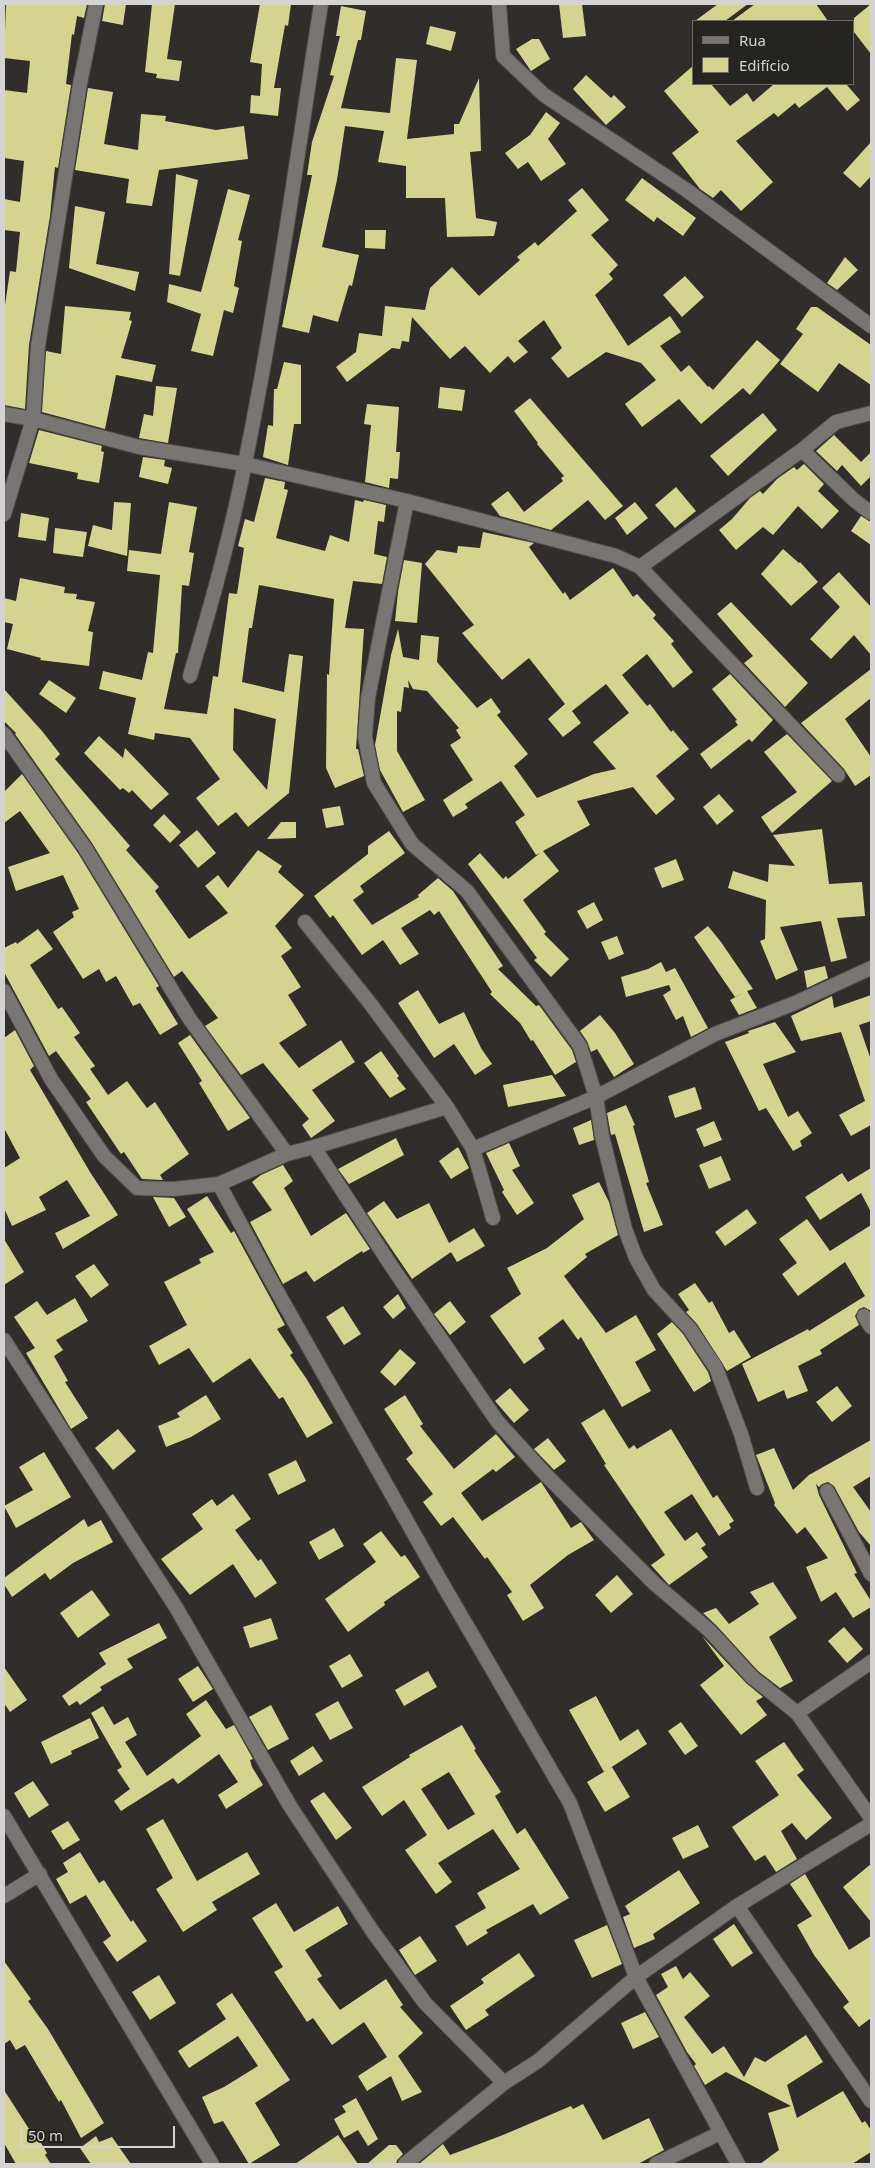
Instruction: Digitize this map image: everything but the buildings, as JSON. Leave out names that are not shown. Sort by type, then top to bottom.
[{"type":"street","points":[[4,514],[32,419],[38,346],[80,84],[96,4]]},
{"type":"street","points":[[190,676],[214,594],[245,464],[321,4]]},
{"type":"street","points":[[499,4],[504,56],[544,95],[685,189],[871,326]]},
{"type":"street","points":[[640,567],[802,450],[836,422],[871,413]]},
{"type":"street","points":[[4,414],[32,419],[139,447],[245,464],[407,501],[616,556],[640,567],[838,775]]},
{"type":"street","points":[[802,450],[854,500],[871,513]]},
{"type":"street","points":[[407,501],[368,698],[365,737],[374,783],[412,844],[466,891],[580,1046],[596,1097],[602,1136],[624,1229],[636,1258],[654,1290],[690,1329],[716,1368],[741,1434],[757,1488]]},
{"type":"street","points":[[4,734],[85,848],[189,1018],[287,1154]]},
{"type":"street","points":[[305,922],[369,1002],[447,1107],[473,1149],[493,1218]]},
{"type":"street","points":[[473,1149],[596,1097],[715,1034],[794,1003],[871,968]]},
{"type":"street","points":[[4,991],[51,1079],[104,1156],[137,1188],[174,1189],[219,1184],[287,1154],[447,1107]]},
{"type":"street","points":[[314,1147],[392,1267],[497,1421],[547,1476],[654,1584],[710,1631],[752,1677],[797,1713],[871,1818]]},
{"type":"street","points":[[219,1184],[273,1284],[435,1570],[570,1802],[636,1977],[738,2164]]},
{"type":"street","points":[[4,1340],[177,1608],[290,1806],[372,1932],[425,2003],[504,2083]]},
{"type":"street","points":[[827,1491],[871,1574]]},
{"type":"street","points":[[797,1713],[871,1662]]},
{"type":"street","points":[[4,1816],[212,2164]]},
{"type":"street","points":[[405,2164],[504,2083],[538,2061],[636,1977],[736,1906],[871,1824]]},
{"type":"street","points":[[4,1896],[40,1874]]},
{"type":"street","points":[[736,1906],[871,2101]]},
{"type":"street","points":[[656,2164],[720,2133]]}]
